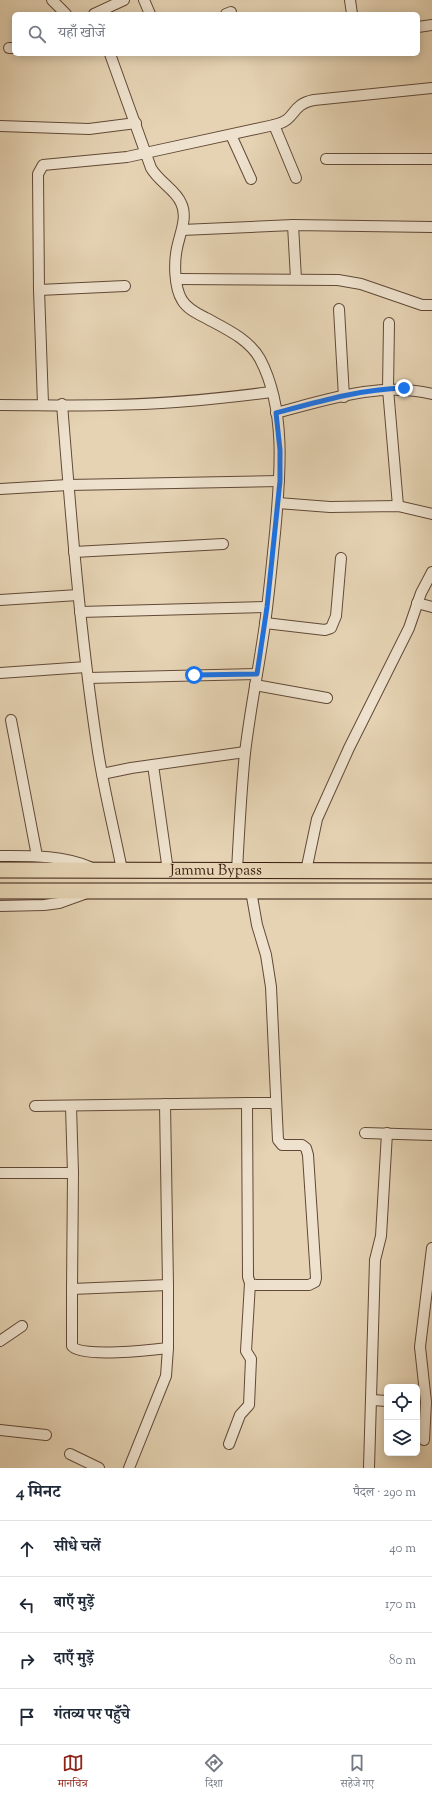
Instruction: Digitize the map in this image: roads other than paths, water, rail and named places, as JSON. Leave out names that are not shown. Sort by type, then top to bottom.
[{"type":"highway","name":"Jammu Bypass","points":[[0,870],[432,872]]},
{"type":"highway","name":"Jammu Bypass","points":[[0,890],[432,891]]},
{"type":"street","points":[[52,0],[64,12]]},
{"type":"street","points":[[98,12],[124,0]]},
{"type":"street","points":[[144,0],[149,12]]},
{"type":"street","points":[[350,0],[352,12]]},
{"type":"street","points":[[420,27],[432,25]]},
{"type":"street","points":[[111,56],[146,154],[156,177],[174,192],[182,203],[184,213],[176,259],[177,279],[182,300],[189,308],[231,332],[248,344],[259,358],[266,374],[272,392],[276,413],[280,450],[280,481],[265,623],[245,752],[237,871]]},
{"type":"street","points":[[43,404],[39,290],[38,174],[40,168],[49,163],[101,161],[146,154],[274,125],[288,120],[298,106],[304,102],[361,94],[432,88]]},
{"type":"street","points":[[0,126],[89,129],[136,123]]},
{"type":"street","points":[[274,125],[296,178]]},
{"type":"street","points":[[231,135],[251,179]]},
{"type":"street","points":[[326,159],[432,159]]},
{"type":"street","points":[[182,230],[293,226],[432,227]]},
{"type":"street","points":[[293,226],[296,279]]},
{"type":"street","points":[[177,279],[338,280],[361,284],[422,305],[432,305]]},
{"type":"street","points":[[39,290],[124,286]]},
{"type":"street","points":[[339,309],[344,397]]},
{"type":"street","points":[[389,324],[388,389],[398,506]]},
{"type":"street","points":[[276,413],[344,397],[388,389],[404,388],[432,394]]},
{"type":"street","points":[[0,405],[156,403],[204,400],[272,392]]},
{"type":"street","points":[[62,404],[74,552],[86,667],[102,774],[122,870]]},
{"type":"street","points":[[0,489],[68,485],[280,481]]},
{"type":"street","points":[[278,503],[330,507],[398,506],[432,514]]},
{"type":"street","points":[[74,552],[223,544]]},
{"type":"street","points":[[265,623],[325,630],[331,628],[336,616],[341,558]]},
{"type":"street","points":[[306,871],[320,812],[359,727],[409,628],[417,604],[432,572]]},
{"type":"street","points":[[0,600],[78,595]]},
{"type":"street","points":[[417,604],[432,607]]},
{"type":"street","points":[[80,612],[267,607]]},
{"type":"street","points":[[0,673],[86,667]]},
{"type":"street","points":[[88,678],[257,674]]},
{"type":"street","points":[[255,685],[327,698]]},
{"type":"street","points":[[11,720],[37,856]]},
{"type":"street","points":[[102,774],[245,752]]},
{"type":"street","points":[[153,766],[168,871]]},
{"type":"street","points":[[0,856],[37,856],[77,862],[98,870]]},
{"type":"street","points":[[0,906],[44,905],[59,903],[93,891]]},
{"type":"street","points":[[250,891],[269,971],[279,1142],[286,1145],[302,1145],[307,1151],[316,1278],[315,1282],[309,1285],[255,1285],[250,1283]]},
{"type":"street","points":[[35,1106],[276,1102]]},
{"type":"street","points":[[229,1444],[240,1415],[249,1405],[251,1358],[246,1351],[250,1283],[248,1277],[247,1103]]},
{"type":"street","points":[[129,1468],[166,1376],[168,1348],[168,1284],[165,1104]]},
{"type":"street","points":[[71,1106],[73,1173],[72,1346],[74,1349],[89,1353],[168,1348]]},
{"type":"street","points":[[365,1133],[432,1135]]},
{"type":"street","points":[[370,1468],[375,1260],[381,1236],[386,1133]]},
{"type":"street","points":[[1,1173],[73,1173]]},
{"type":"street","points":[[424,1440],[420,1347],[432,1248]]},
{"type":"street","points":[[72,1289],[168,1284]]},
{"type":"street","points":[[0,1341],[22,1326]]},
{"type":"street","points":[[372,1400],[384,1401]]},
{"type":"street","points":[[0,1430],[46,1435]]},
{"type":"street","points":[[70,1454],[99,1468]]}]
